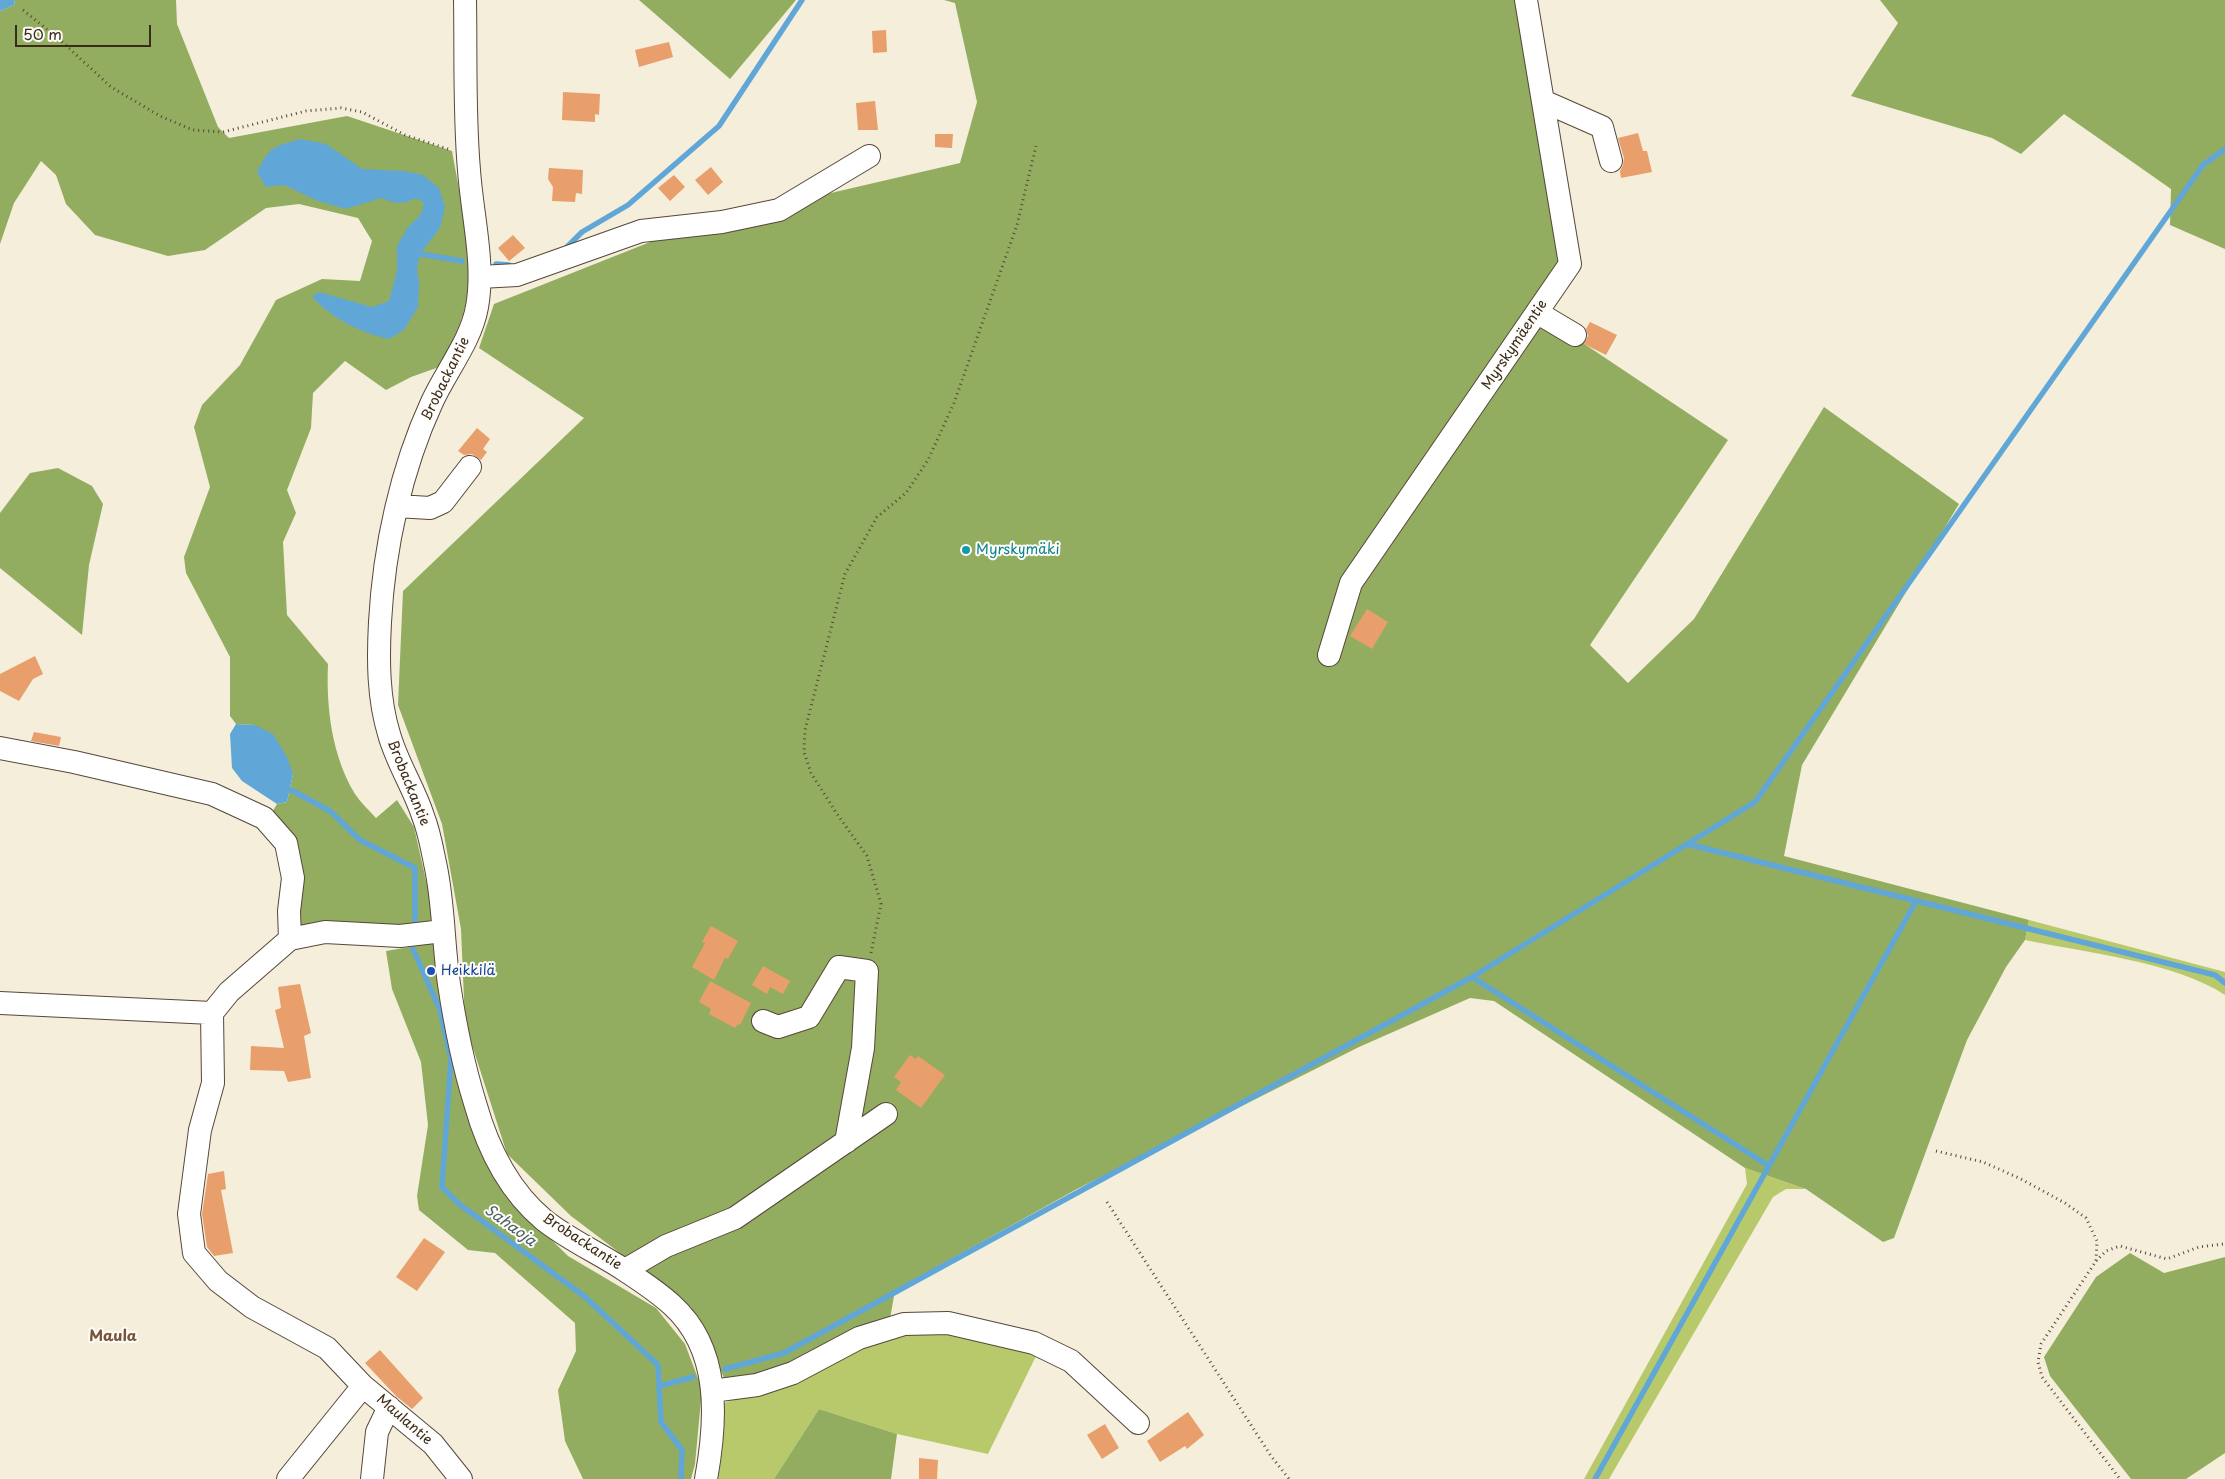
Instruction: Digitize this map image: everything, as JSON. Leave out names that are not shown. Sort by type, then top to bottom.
[{"type":"street","name":"Brobackantie","points":[[465,0],[468,154],[480,277],[477,309],[471,325],[432,402],[410,456],[397,506],[387,562],[380,619],[382,703],[389,734],[398,760],[424,816],[436,868],[455,1023],[475,1104],[494,1155],[516,1192],[544,1220],[625,1270],[673,1306],[696,1334],[707,1360],[712,1391],[713,1428],[706,1479]]},
{"type":"street","name":"Myrskymäentie","points":[[1329,655],[1351,582],[1570,264],[1526,0]]},
{"type":"street","points":[[1543,101],[1602,127],[1610,161]]},
{"type":"street","points":[[480,277],[517,275],[641,231],[722,222],[779,210],[870,156]]},
{"type":"street","points":[[1538,313],[1575,335]]},
{"type":"street","points":[[397,506],[430,508],[442,502],[470,467]]},
{"type":"street","points":[[0,748],[74,762],[212,794],[264,818],[286,843],[293,878],[289,911],[290,939]]},
{"type":"street","points":[[363,1386],[326,1348],[252,1307],[218,1281],[194,1253],[189,1214],[200,1130],[213,1083],[212,1013],[229,992],[290,939],[324,932],[400,936],[443,931]]},
{"type":"street","points":[[763,1021],[778,1027],[809,1017],[839,967],[867,971],[862,1048],[846,1142]]},
{"type":"street","points":[[0,1003],[212,1013]]},
{"type":"street","points":[[625,1270],[666,1246],[735,1218],[886,1114]]},
{"type":"street","points":[[712,1391],[757,1385],[793,1373],[859,1338],[904,1324],[948,1323],[1034,1343],[1071,1361],[1138,1423]]},
{"type":"street","name":"Maulantie","points":[[288,1479],[363,1386],[432,1444],[461,1479]]},
{"type":"street","points":[[372,1479],[377,1432],[389,1407]]},
{"type":"path","points":[[23,10],[59,39],[110,87],[160,116],[194,130],[223,132],[306,112],[341,108],[362,112],[405,135],[452,151],[468,154]]},
{"type":"path","points":[[867,971],[881,904],[867,856],[811,773],[804,752],[805,730],[845,574],[877,517],[906,493],[922,468],[954,404],[1017,225],[1036,146]]},
{"type":"path","points":[[1936,1151],[1983,1162],[2019,1178],[2065,1203],[2086,1218],[2097,1241],[2096,1261]]},
{"type":"path","points":[[1107,1202],[1272,1456],[1289,1479]]},
{"type":"path","points":[[2120,1479],[2042,1377],[2038,1362],[2041,1344],[2096,1261],[2106,1251],[2120,1246],[2167,1259],[2199,1247],[2223,1244]]},
{"type":"green space","points":[[15,0],[176,0],[177,24],[218,127],[229,138],[347,116],[452,151],[465,223],[468,260],[467,296],[463,315],[456,333],[439,367],[411,377],[386,390],[345,361],[313,393],[311,428],[287,490],[296,513],[283,542],[287,615],[328,664],[328,698],[332,731],[341,764],[355,794],[376,818],[397,800],[414,827],[436,925],[297,929],[269,817],[277,804],[287,802],[293,774],[255,725],[236,724],[230,716],[230,657],[186,573],[184,557],[210,487],[194,427],[202,405],[240,365],[276,300],[322,279],[360,281],[372,241],[358,218],[299,204],[266,208],[205,250],[168,256],[95,235],[66,204],[56,175],[41,161],[14,203],[0,244],[0,11],[14,5]]},
{"type":"green space","points":[[639,0],[796,0],[730,79]]},
{"type":"green space","points":[[944,0],[1526,0],[1570,264],[1538,313],[1728,440],[1590,645],[1628,683],[1694,619],[1824,407],[1959,504],[1802,765],[1784,856],[2029,920],[2025,940],[2006,967],[1967,1040],[1894,1238],[1883,1242],[1806,1189],[1745,1168],[1494,1001],[1470,998],[1359,1047],[1077,1189],[895,1290],[890,1319],[775,1371],[725,1380],[691,1307],[571,1216],[507,1154],[465,1023],[461,929],[442,824],[398,705],[403,591],[584,418],[479,348],[494,304],[693,225],[960,163],[977,102],[955,3]]},
{"type":"green space","points":[[1880,0],[2225,0],[2225,249],[2170,225],[2171,189],[2064,114],[2021,154],[1992,138],[1851,96],[1898,23]]},
{"type":"green space","points":[[58,468],[92,486],[103,504],[89,565],[82,635],[0,568],[0,513],[30,473]]},
{"type":"green space","points":[[2029,920],[2225,972],[2225,995],[2181,974],[2155,966],[2025,940]]},
{"type":"green space","points":[[433,943],[457,1078],[471,1128],[507,1196],[568,1256],[656,1308],[685,1344],[702,1389],[695,1464],[691,1479],[583,1479],[565,1441],[558,1390],[576,1351],[575,1323],[495,1253],[468,1250],[419,1210],[417,1196],[428,1125],[421,1062],[392,989],[386,951]]},
{"type":"green space","points":[[1745,1168],[1806,1189],[1786,1189],[1773,1197],[1609,1479],[1584,1479],[1747,1184]]},
{"type":"green space","points":[[2130,1253],[2164,1273],[2225,1257],[2225,1453],[2186,1479],[2131,1479],[2050,1376],[2044,1357],[2096,1277]]},
{"type":"green space","points":[[951,1330],[1038,1352],[988,1454],[897,1434],[819,1409],[774,1479],[718,1479],[722,1449],[724,1403],[790,1381],[870,1341],[909,1333]]},
{"type":"green space","points":[[819,1409],[897,1434],[891,1479],[774,1479]]},
{"type":"water","points":[[0,0],[15,0],[14,5],[0,11]]},
{"type":"water","points":[[300,139],[326,144],[362,169],[405,171],[423,175],[439,188],[445,207],[440,228],[420,254],[417,269],[419,282],[418,307],[404,330],[389,339],[347,324],[328,312],[312,297],[319,292],[372,307],[389,301],[397,271],[397,246],[408,227],[421,214],[424,203],[416,198],[398,203],[381,198],[346,209],[318,201],[284,185],[266,187],[257,172],[265,157],[278,146]]},
{"type":"water","points":[[236,724],[255,725],[273,734],[287,757],[293,774],[287,802],[277,804],[242,781],[232,768],[230,734]]},
{"type":"building","points":[[886,30],[887,52],[873,53],[872,31]]},
{"type":"building","points":[[669,42],[673,57],[639,67],[635,50]]},
{"type":"building","points":[[563,92],[600,94],[599,115],[595,114],[595,122],[562,120]]},
{"type":"building","points":[[875,101],[878,130],[858,130],[856,103]]},
{"type":"building","points":[[1638,133],[1643,151],[1647,151],[1652,172],[1621,178],[1620,171],[1624,158],[1618,138]]},
{"type":"building","points":[[935,134],[953,134],[952,148],[935,147]]},
{"type":"building","points":[[711,167],[723,182],[708,195],[695,180]]},
{"type":"building","points":[[549,168],[583,170],[582,194],[576,193],[575,202],[552,201],[553,187],[548,179]]},
{"type":"building","points":[[674,175],[685,187],[670,201],[658,188]]},
{"type":"building","points":[[513,235],[525,248],[509,261],[498,248]]},
{"type":"building","points":[[1590,322],[1617,335],[1606,355],[1584,344],[1588,336],[1586,329]]},
{"type":"building","points":[[477,428],[490,439],[483,449],[487,452],[481,460],[472,454],[464,455],[458,451]]},
{"type":"building","points":[[1367,609],[1388,622],[1372,649],[1350,636]]},
{"type":"building","points":[[35,656],[43,674],[33,679],[19,701],[0,691],[0,674]]},
{"type":"building","points":[[34,732],[61,737],[59,746],[31,741]]},
{"type":"building","points":[[711,926],[738,941],[728,959],[725,958],[714,980],[692,967],[705,943],[702,942]]},
{"type":"building","points":[[763,966],[790,981],[783,994],[770,987],[767,994],[752,985]]},
{"type":"building","points":[[710,981],[751,1003],[740,1025],[738,1024],[735,1028],[709,1014],[711,1009],[699,1002]]},
{"type":"building","points":[[300,984],[311,1033],[304,1036],[311,1078],[288,1082],[284,1071],[250,1070],[251,1046],[284,1048],[275,1010],[281,1008],[278,987]]},
{"type":"building","points":[[910,1055],[916,1059],[918,1056],[945,1075],[921,1108],[896,1090],[901,1082],[894,1077]]},
{"type":"building","points":[[224,1171],[226,1189],[221,1190],[233,1253],[214,1256],[207,1247],[202,1214],[208,1174]]},
{"type":"building","points":[[424,1238],[445,1252],[417,1291],[396,1277]]},
{"type":"building","points":[[380,1350],[423,1398],[412,1409],[396,1396],[365,1363]]},
{"type":"building","points":[[1188,1412],[1204,1435],[1187,1449],[1185,1446],[1160,1462],[1147,1441]]},
{"type":"building","points":[[1105,1424],[1119,1448],[1102,1459],[1087,1435]]},
{"type":"building","points":[[919,1458],[938,1460],[937,1479],[919,1479]]},
{"type":"waterway","points":[[564,250],[582,232],[628,205],[719,126],[802,0]]},
{"type":"waterway","points":[[725,1369],[784,1353],[1472,977],[1755,802],[2203,165],[2225,149]]},
{"type":"waterway","points":[[414,253],[462,261]]},
{"type":"waterway","points":[[496,264],[509,265]]},
{"type":"waterway","name":"Sahaoja","points":[[291,790],[330,811],[360,840],[415,868],[415,924]]},
{"type":"waterway","points":[[1687,844],[2215,975],[2225,983]]},
{"type":"waterway","points":[[1595,1479],[1916,901]]},
{"type":"waterway","name":"Sahaoja","points":[[413,949],[440,1010],[451,1059],[442,1187],[459,1204],[584,1296],[658,1365],[661,1422],[682,1450],[681,1479]]},
{"type":"waterway","points":[[1472,977],[1769,1166]]},
{"type":"waterway","points":[[659,1386],[693,1377]]},
{"type":"place","name":"Myrskymäki","points":[[966,550]]},
{"type":"place","name":"Heikkilä","points":[[431,971]]},
{"type":"district","name":"Maula","points":[[113,1337]]}]
